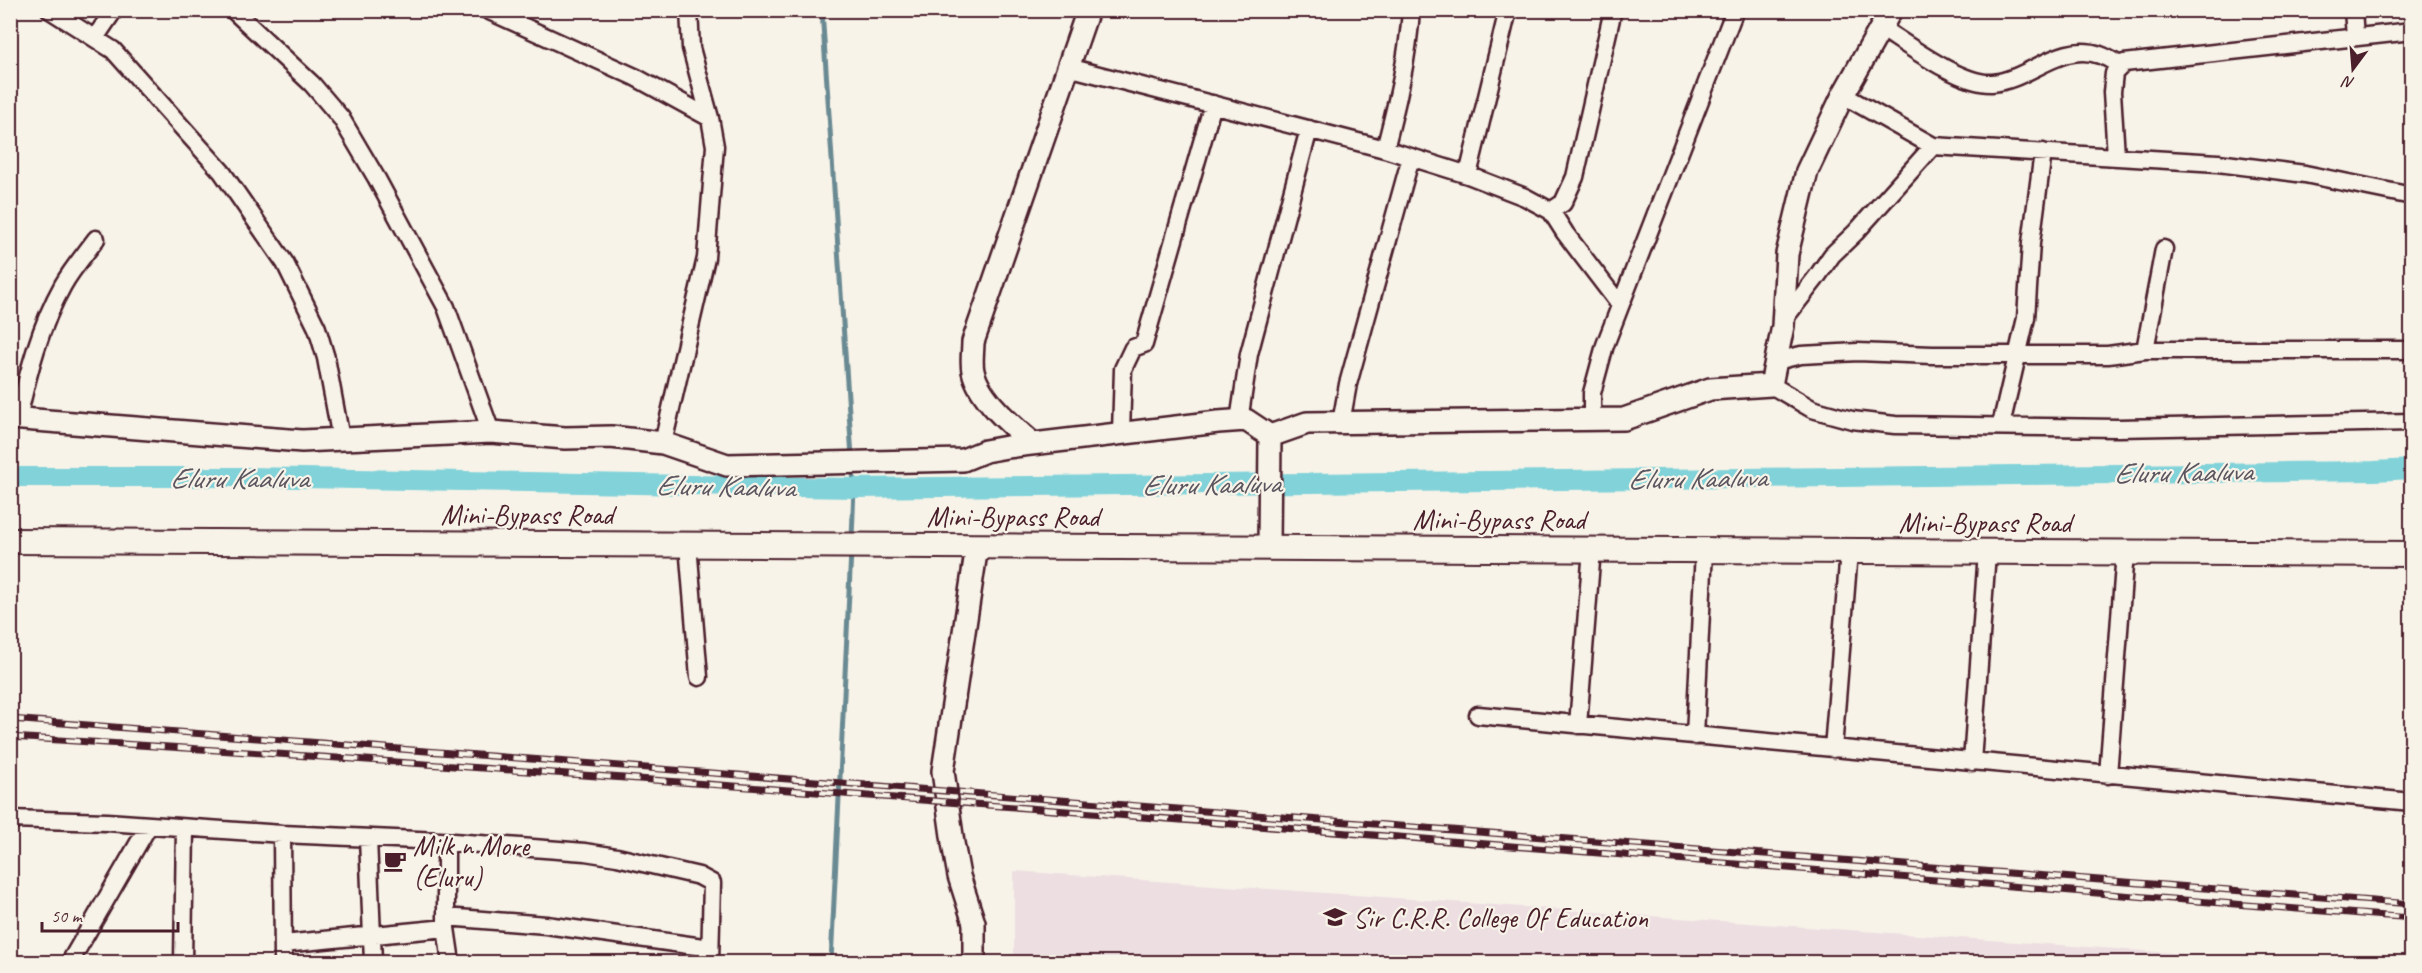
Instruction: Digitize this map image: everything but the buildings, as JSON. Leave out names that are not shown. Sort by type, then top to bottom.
[{"type":"main road","name":"Mini-Bypass Road","points":[[10,541],[2412,554]]},
{"type":"street","points":[[50,10],[112,50],[222,172],[285,263],[317,328],[326,358],[341,440]]},
{"type":"street","points":[[95,38],[114,10]]},
{"type":"street","points":[[232,10],[312,84],[341,118],[377,179],[446,307],[491,432]]},
{"type":"street","points":[[487,10],[635,77],[710,118]]},
{"type":"street","points":[[663,443],[706,258],[715,146],[692,48],[689,10]]},
{"type":"street","points":[[1032,443],[1003,418],[987,398],[973,371],[973,342],[1088,10]]},
{"type":"street","points":[[1385,149],[1398,99],[1409,40],[1411,10]]},
{"type":"street","points":[[1468,175],[1508,10]]},
{"type":"street","points":[[1551,211],[1563,203],[1575,177],[1613,10]]},
{"type":"street","points":[[1592,419],[1592,393],[1605,345],[1735,10]]},
{"type":"street","points":[[2352,10],[2355,37]]},
{"type":"street","points":[[1771,385],[1784,319],[1787,254],[1807,171],[1843,95],[1886,20],[1944,67],[1972,80],[1991,83],[2013,77],[2066,54],[2086,52],[2100,55],[2121,66]]},
{"type":"street","points":[[2116,156],[2112,92],[2114,73],[2124,63],[2412,31]]},
{"type":"street","points":[[1068,67],[1385,149],[1468,175],[1525,197],[1551,211],[1620,305]]},
{"type":"street","points":[[1843,95],[1933,146],[2218,163],[2305,174],[2412,196]]},
{"type":"street","points":[[1121,432],[1123,369],[1133,348],[1144,344],[1213,104]]},
{"type":"street","points":[[1239,421],[1249,354],[1309,129]]},
{"type":"street","points":[[1784,319],[1832,255],[1878,209],[1933,146]]},
{"type":"street","points":[[2001,425],[2026,318],[2031,243],[2043,152]]},
{"type":"street","points":[[1341,423],[1348,384],[1411,157]]},
{"type":"street","points":[[96,239],[64,282],[51,307],[14,418],[302,441],[491,432],[565,438],[611,437],[663,443],[727,465],[963,460],[985,451],[1032,443],[1246,420],[1270,436]]},
{"type":"street","points":[[2145,350],[2164,249]]},
{"type":"street","points":[[1776,361],[1801,356],[1858,352],[1932,355],[2108,355],[2145,350],[2412,351]]},
{"type":"street","points":[[1270,436],[1307,423],[1624,419],[1710,389],[1744,385],[1771,385],[1812,409],[1852,420],[1895,425],[2118,428],[2412,422]]},
{"type":"street","points":[[1269,548],[1270,436]]},
{"type":"street","points":[[688,545],[699,677]]},
{"type":"street","points":[[973,546],[943,771],[952,843],[959,876],[974,923],[974,963]]},
{"type":"street","points":[[1578,725],[1592,549]]},
{"type":"street","points":[[1695,736],[1704,550]]},
{"type":"street","points":[[1833,749],[1849,551]]},
{"type":"street","points":[[1972,762],[1987,552]]},
{"type":"street","points":[[2108,775],[2125,552]]},
{"type":"street","points":[[1478,715],[2412,802]]},
{"type":"street","points":[[10,819],[446,842],[617,857],[709,879],[714,892],[710,955],[557,926],[446,923],[371,935],[283,944]]},
{"type":"street","points":[[70,963],[149,825]]},
{"type":"street","points":[[183,963],[185,828]]},
{"type":"street","points":[[282,834],[283,963]]},
{"type":"street","points":[[368,838],[373,963]]},
{"type":"street","points":[[446,842],[446,923],[451,963]]},
{"type":"shaded area","name":"Sir C.R.R. College Of Education","points":[[1014,871],[2300,962],[1014,962]]},
{"type":"waterway","points":[[822,10],[852,457]]},
{"type":"waterway","points":[[852,538],[853,467]]},
{"type":"waterway","name":"Eluru Kaaluva","points":[[10,477],[248,477],[854,488],[2412,469]]},
{"type":"waterway","points":[[831,962],[851,551]]},
{"type":"railway","points":[[10,719],[2412,904]]},
{"type":"railway","points":[[10,737],[911,799],[2412,918]]},
{"type":"place","name":"Milk n More (Eluru)","points":[[395,861]]},
{"type":"place","name":"Sir C.R.R. College Of Education","points":[[1335,917]]}]
